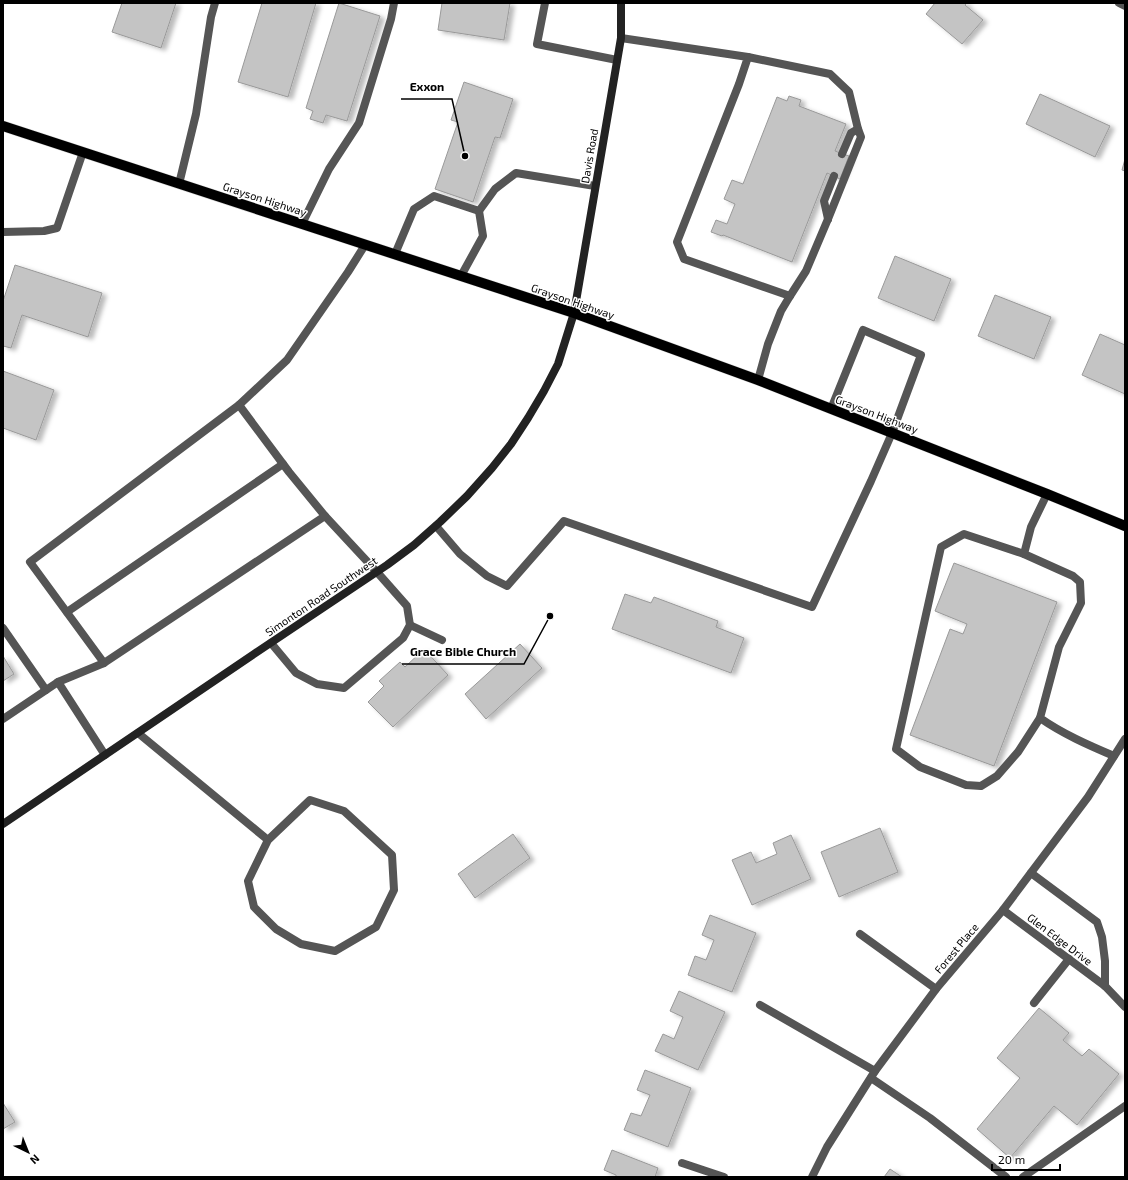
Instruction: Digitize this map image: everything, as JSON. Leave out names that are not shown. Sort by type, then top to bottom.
[{"type":"main road","name":"Grayson Highway","points":[[3,126],[574,313],[758,380],[1125,526]]},
{"type":"street","points":[[179,184],[196,114],[211,17],[215,3]]},
{"type":"street","points":[[302,224],[329,169],[359,123],[391,19],[394,3]]},
{"type":"street","points":[[545,3],[537,44],[617,60]]},
{"type":"street","name":"Davis Road","points":[[574,313],[621,38],[621,3]]},
{"type":"street","points":[[1119,3],[1125,6]]},
{"type":"street","points":[[621,38],[748,57],[830,74],[849,92],[861,137],[806,271],[781,311],[768,344],[758,380]]},
{"type":"street","points":[[748,57],[739,84],[677,242],[684,259],[790,296]]},
{"type":"street","points":[[842,154],[851,133],[858,129]]},
{"type":"street","points":[[3,232],[44,231],[57,228],[83,152]]},
{"type":"street","points":[[461,276],[483,236],[479,211],[495,189],[516,173],[596,186]]},
{"type":"street","points":[[828,219],[824,201],[834,176]]},
{"type":"street","points":[[395,254],[414,209],[434,196],[479,211]]},
{"type":"street","points":[[104,663],[30,562],[239,405],[287,360],[365,245]]},
{"type":"street","name":"Simonton Road Southwest","points":[[3,824],[377,572],[414,545],[436,526],[467,496],[492,468],[511,444],[528,418],[558,364],[574,313]]},
{"type":"street","points":[[436,526],[460,554],[487,576],[507,586],[564,521],[812,607],[892,433],[922,355],[863,330],[831,409]]},
{"type":"street","points":[[239,405],[283,464],[325,516],[407,606],[410,625],[403,638],[344,688],[317,684],[296,673],[271,643]]},
{"type":"street","points":[[67,612],[283,464]]},
{"type":"street","points":[[1024,554],[1031,527],[1047,494]]},
{"type":"street","points":[[3,719],[58,682],[104,663],[325,516]]},
{"type":"street","points":[[964,534],[1024,554],[1073,576],[1080,582],[1081,591],[1082,603],[1059,647],[1040,718],[1018,752],[998,776],[981,786],[966,784],[920,768],[896,749],[941,547],[964,534]]},
{"type":"street","points":[[410,625],[442,640]]},
{"type":"street","points":[[3,628],[46,690]]},
{"type":"street","points":[[58,682],[105,756]]},
{"type":"street","points":[[1040,718],[1054,728],[1114,756]]},
{"type":"street","points":[[138,732],[268,840]]},
{"type":"street","name":"Forest Place","points":[[812,1177],[827,1147],[873,1074],[936,989],[1003,910],[1031,873],[1088,797],[1125,739]]},
{"type":"street","points":[[310,800],[344,811],[392,855],[394,890],[376,927],[335,951],[301,944],[276,929],[254,907],[248,881],[268,840],[310,800]]},
{"type":"street","name":"Glen Edge Drive","points":[[1031,873],[1097,922],[1102,937],[1105,961],[1105,986]]},
{"type":"street","name":"Glen Edge Drive","points":[[1003,910],[1105,986],[1125,1007]]},
{"type":"street","points":[[860,934],[936,989]]},
{"type":"street","points":[[1034,1003],[1069,959]]},
{"type":"street","points":[[760,1005],[873,1074],[1006,1177]]},
{"type":"street","points":[[1022,1177],[1125,1106]]},
{"type":"street","points":[[682,1163],[724,1177]]},
{"type":"building","points":[[122,3],[176,3],[161,48],[112,32]]},
{"type":"building","points":[[262,3],[316,3],[288,97],[238,82]]},
{"type":"building","points":[[339,3],[380,16],[347,121],[326,115],[323,123],[310,119],[313,111],[306,108]]},
{"type":"building","points":[[442,3],[510,3],[504,40],[438,30]]},
{"type":"building","points":[[935,3],[967,3],[965,5],[983,20],[962,44],[926,14]]},
{"type":"building","points":[[464,82],[513,99],[500,138],[495,137],[473,202],[435,189],[458,122],[451,120]]},
{"type":"building","points":[[1040,94],[1110,126],[1095,157],[1026,124]]},
{"type":"building","points":[[789,96],[801,100],[799,106],[846,124],[835,151],[849,156],[840,179],[827,173],[792,262],[723,235],[722,236],[711,232],[716,220],[727,224],[735,204],[724,199],[732,180],[743,184],[777,97],[787,101]]},
{"type":"building","points":[[1125,159],[1125,171],[1122,170]]},
{"type":"building","points":[[895,256],[951,279],[934,321],[878,298]]},
{"type":"building","points":[[15,265],[102,293],[88,337],[22,315],[11,348],[3,346],[3,301]]},
{"type":"building","points":[[995,295],[1051,317],[1034,359],[978,336]]},
{"type":"building","points":[[1100,334],[1125,345],[1125,394],[1082,375]]},
{"type":"building","points":[[3,371],[54,390],[36,440],[3,428]]},
{"type":"building","points":[[954,563],[1057,602],[994,766],[910,735],[950,629],[963,634],[967,624],[935,611]]},
{"type":"building","points":[[625,594],[651,603],[654,597],[718,621],[716,627],[744,638],[731,673],[612,629]]},
{"type":"building","points":[[520,644],[542,668],[486,719],[465,694]]},
{"type":"building","points":[[424,649],[448,675],[393,727],[368,702],[384,686],[379,681],[400,662],[405,667]]},
{"type":"building","points":[[3,656],[14,674],[3,681]]},
{"type":"building","points":[[880,828],[898,872],[839,897],[821,852]]},
{"type":"building","points":[[513,834],[530,858],[475,898],[458,874]]},
{"type":"building","points":[[791,835],[811,879],[752,905],[732,860],[751,852],[756,863],[777,854],[773,843]]},
{"type":"building","points":[[710,915],[756,933],[732,992],[688,975],[695,956],[706,960],[714,940],[702,935]]},
{"type":"building","points":[[679,991],[725,1012],[698,1070],[655,1051],[663,1034],[674,1039],[683,1017],[670,1011]]},
{"type":"building","points":[[1039,1008],[1069,1033],[1063,1040],[1082,1056],[1089,1049],[1119,1074],[1077,1125],[1054,1106],[1010,1158],[977,1129],[1020,1078],[997,1058]]},
{"type":"building","points":[[645,1070],[691,1088],[668,1147],[624,1130],[631,1113],[641,1116],[650,1095],[637,1090]]},
{"type":"building","points":[[3,1103],[15,1122],[3,1129]]},
{"type":"building","points":[[612,1150],[658,1168],[655,1177],[616,1177],[616,1175],[604,1170]]},
{"type":"building","points":[[890,1169],[902,1177],[884,1177]]},
{"type":"place","name":"Exxon","points":[[465,156]]},
{"type":"place","name":"Grace Bible Church","points":[[550,616]]}]
